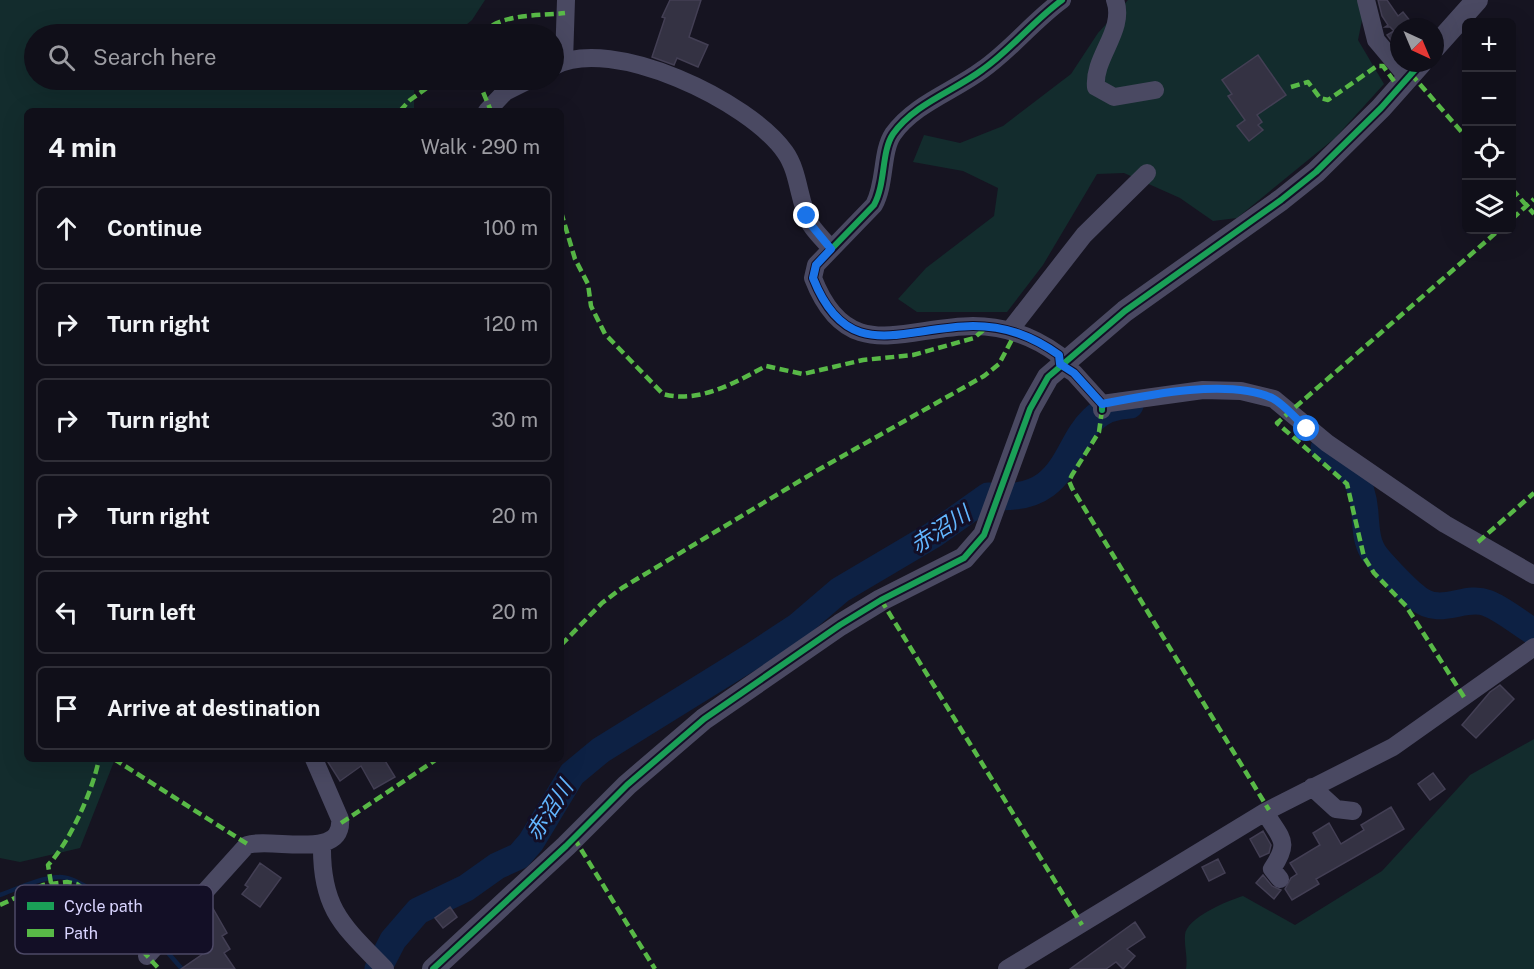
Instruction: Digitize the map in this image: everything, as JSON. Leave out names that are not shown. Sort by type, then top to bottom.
[{"type":"street","points":[[563,24],[566,0]]},
{"type":"street","points":[[1060,364],[1059,355],[1039,341],[1010,330],[975,326],[885,336],[848,328],[836,320],[825,305],[813,278],[816,265],[874,205],[880,193],[893,134],[932,100],[982,71],[1062,0]]},
{"type":"street","points":[[1115,0],[1117,20],[1095,76],[1096,87],[1114,97],[1155,90]]},
{"type":"street","points":[[1366,0],[1376,40],[1390,51]]},
{"type":"street","points":[[1444,37],[1477,0]]},
{"type":"street","points":[[564,62],[582,56],[655,70],[719,96],[747,114],[769,133],[787,155],[812,226],[831,249]]},
{"type":"street","points":[[433,969],[566,846],[627,785],[704,719],[840,625],[881,600],[964,558],[984,535],[1037,392],[1060,364],[1125,311],[1281,200],[1316,172],[1413,72]]},
{"type":"street","points":[[490,108],[509,90]]},
{"type":"street","points":[[1010,330],[1084,235],[1147,173]]},
{"type":"street","points":[[1060,364],[1074,373],[1102,407],[1203,390],[1241,391],[1274,399],[1327,443],[1445,524],[1534,574]]},
{"type":"street","points":[[1007,969],[1265,813],[1393,747],[1534,647]]},
{"type":"street","points":[[211,885],[247,845],[273,842],[322,845],[335,838],[341,826],[340,819],[315,762]]},
{"type":"street","points":[[1312,788],[1336,809],[1353,811]]},
{"type":"street","points":[[1265,813],[1284,844],[1284,851],[1272,869],[1280,879]]},
{"type":"street","points":[[322,845],[325,891],[337,916],[385,969]]},
{"type":"green space","points":[[0,0],[485,0],[467,24],[24,24],[24,90],[414,90],[414,108],[24,108],[24,762],[114,762],[80,848],[20,862],[0,858]]},
{"type":"green space","points":[[1128,0],[1366,0],[1358,40],[1384,84],[1335,138],[1237,218],[1213,221],[1180,198],[1124,173],[1097,174],[1043,265],[1007,312],[917,312],[898,299],[926,268],[994,216],[998,188],[963,171],[913,162],[924,135],[960,143],[1003,126],[1071,74],[1098,33]]},
{"type":"green space","points":[[1534,739],[1534,969],[1186,969],[1185,935],[1192,922],[1218,906],[1243,896],[1295,925],[1382,871],[1470,775]]},
{"type":"building","points":[[670,0],[701,0],[689,37],[708,45],[698,67],[677,58],[674,65],[652,57],[665,18],[662,17]]},
{"type":"building","points":[[1378,0],[1387,0],[1398,16],[1403,12],[1408,18],[1390,18],[1390,27],[1385,27],[1388,25],[1382,16]]},
{"type":"building","points":[[1258,55],[1286,95],[1257,115],[1262,122],[1258,125],[1263,130],[1249,141],[1237,126],[1245,120],[1228,96],[1232,94],[1222,80]]},
{"type":"building","points":[[1500,685],[1514,699],[1476,738],[1462,725],[1490,692]]},
{"type":"building","points":[[328,762],[386,762],[395,777],[374,789],[361,766],[340,781]]},
{"type":"building","points":[[1433,773],[1445,789],[1430,800],[1418,784]]},
{"type":"building","points":[[1391,807],[1404,829],[1316,879],[1319,884],[1292,900],[1285,889],[1291,878],[1297,874],[1290,863],[1320,845],[1313,833],[1329,823],[1341,844],[1364,830],[1361,825]]},
{"type":"building","points":[[1263,831],[1271,845],[1269,853],[1260,857],[1250,839]]},
{"type":"building","points":[[1218,859],[1225,873],[1209,881],[1202,867]]},
{"type":"building","points":[[260,863],[281,878],[260,907],[242,894],[248,887],[245,885]]},
{"type":"building","points":[[1263,875],[1272,886],[1281,890],[1274,899],[1256,883]]},
{"type":"building","points":[[450,907],[457,917],[443,928],[435,918]]},
{"type":"building","points":[[213,908],[227,933],[222,936],[230,949],[224,953],[235,969],[181,969],[203,954],[213,954]]},
{"type":"building","points":[[1135,922],[1145,937],[1127,949],[1135,956],[1123,969],[1116,962],[1106,969],[1070,969]]},
{"type":"waterway","name":"赤沼川","points":[[378,969],[393,940],[418,911],[466,888],[497,866],[519,856],[531,842],[572,774],[601,750],[751,657],[798,626],[840,590],[933,535],[988,496],[1020,495],[1043,487],[1058,473],[1090,422],[1106,410],[1130,405]]},
{"type":"waterway","name":"赤沼川","points":[[1324,448],[1348,468],[1358,483],[1364,502],[1367,537],[1372,550],[1385,567],[1416,597],[1434,606],[1470,601],[1487,603],[1534,632]]},
{"type":"waterway","points":[[26,885],[59,877],[69,878],[83,885]]},
{"type":"waterway","points":[[0,895],[15,889]]},
{"type":"waterway","points":[[169,954],[182,969]]},
{"type":"marked path","points":[[495,24],[532,15],[565,13]]},
{"type":"marked path","points":[[1291,87],[1308,82],[1320,98],[1328,100],[1377,66],[1383,66],[1399,88]]},
{"type":"marked path","points":[[1411,74],[1462,132]]},
{"type":"marked path","points":[[403,108],[424,90]]},
{"type":"marked path","points":[[482,90],[490,108]]},
{"type":"marked path","points":[[1516,194],[1534,214]]},
{"type":"marked path","points":[[1516,215],[1534,199]]},
{"type":"marked path","points":[[564,222],[575,259],[588,284],[591,306],[605,334],[663,394],[677,396],[704,394],[730,385],[766,366],[803,374],[863,360],[913,355],[974,338],[987,327]]},
{"type":"marked path","points":[[1464,697],[1406,606],[1374,573],[1364,557],[1347,484],[1277,423],[1494,234]]},
{"type":"marked path","points":[[564,642],[602,603],[622,588],[818,470],[984,376],[999,364],[1016,332]]},
{"type":"marked path","points":[[1102,410],[1099,432],[1069,481],[1269,810]]},
{"type":"marked path","points":[[1478,542],[1534,493]]},
{"type":"marked path","points":[[881,600],[1082,925]]},
{"type":"marked path","points":[[51,883],[48,865],[80,815],[98,762]]},
{"type":"marked path","points":[[119,762],[249,845]]},
{"type":"marked path","points":[[341,823],[432,762]]},
{"type":"marked path","points":[[574,838],[655,969]]},
{"type":"marked path","points":[[43,885],[67,882],[78,885]]},
{"type":"marked path","points":[[0,905],[15,898]]},
{"type":"marked path","points":[[145,954],[159,969]]},
{"type":"cycle path","points":[[1062,0],[993,62],[971,78],[923,106],[902,123],[889,141],[878,196],[874,205],[816,265],[813,278],[827,305],[842,323],[860,332],[880,335],[901,334],[985,326],[1029,337],[1059,355],[1060,364],[1074,373],[1102,404],[1102,410]]},
{"type":"cycle path","points":[[433,969],[566,846],[627,785],[704,719],[840,625],[881,600],[964,558],[984,535],[1030,409],[1048,377],[1125,311],[1281,200],[1316,172],[1381,108],[1413,72]]},
{"type":"route","points":[[807,216],[812,226],[831,249],[816,265],[813,278],[825,305],[836,320],[848,328],[885,336],[975,326],[1020,332],[1039,341],[1059,355],[1060,364],[1074,373],[1102,404],[1203,390],[1241,391],[1274,399],[1307,429]]}]
